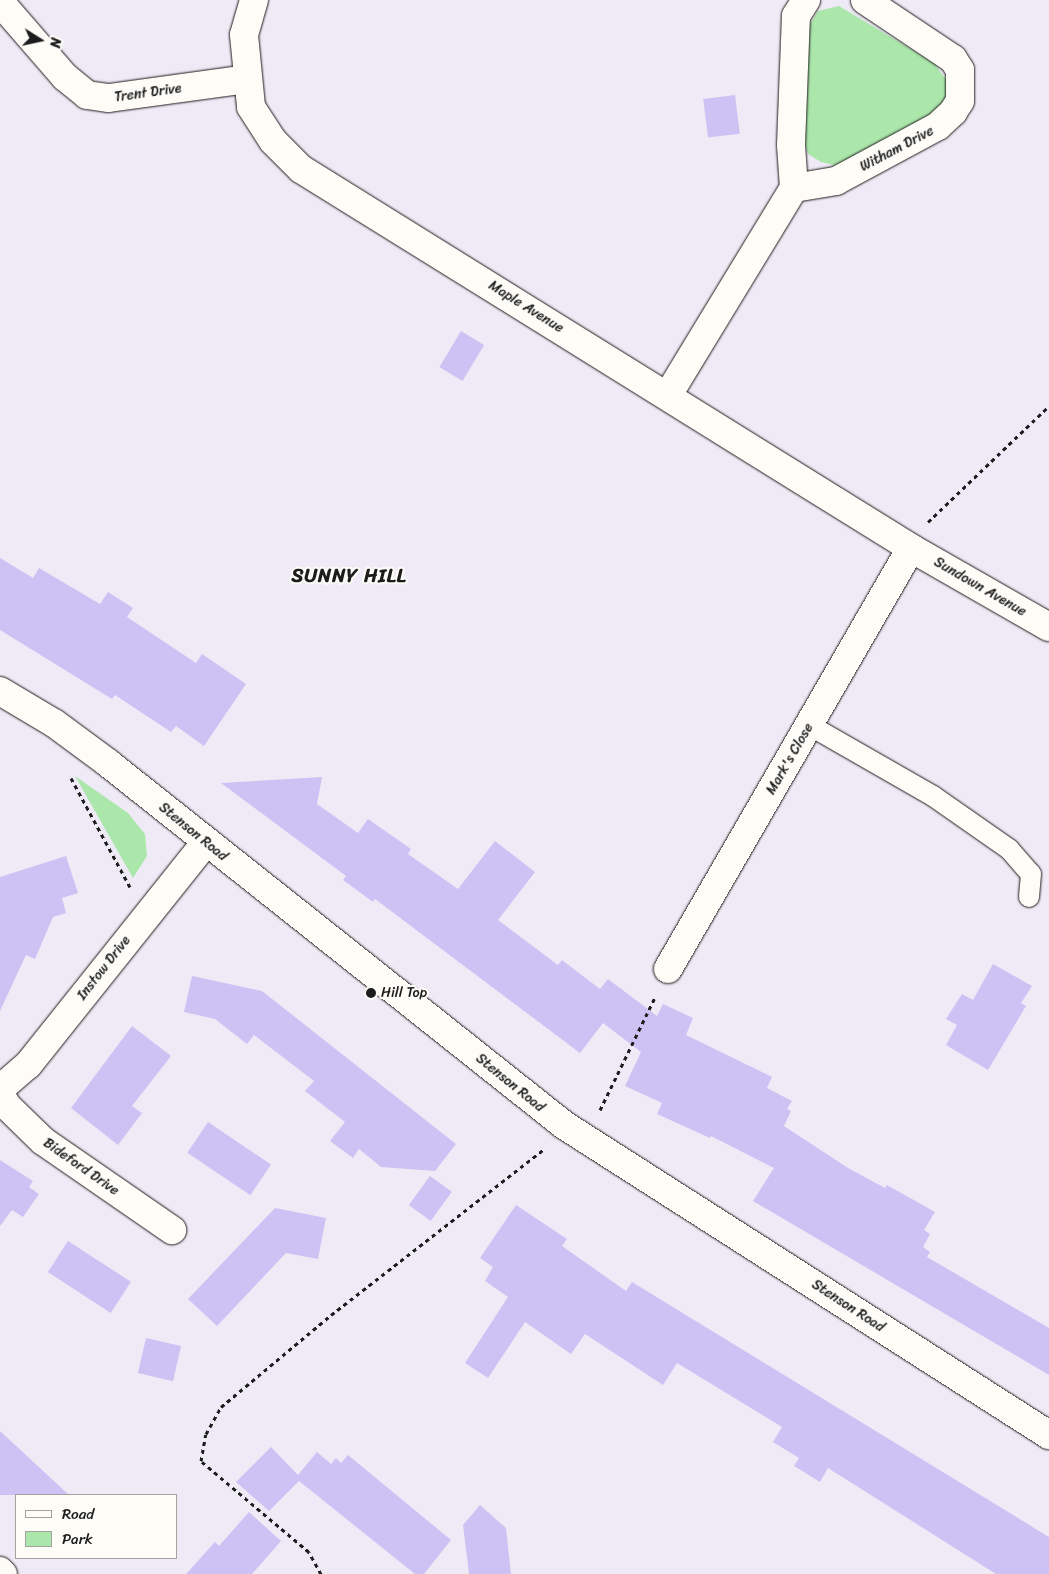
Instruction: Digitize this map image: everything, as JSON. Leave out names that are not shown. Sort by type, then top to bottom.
[{"type":"street","name":"Maple Avenue","points":[[254,0],[244,35],[251,107],[273,141],[301,169],[668,395],[911,548]]},
{"type":"street","points":[[668,395],[794,188],[791,145],[796,16],[806,0]]},
{"type":"street","name":"Witham Drive","points":[[794,188],[836,181],[938,126],[953,112],[960,100],[960,70],[953,59],[865,0]]},
{"type":"street","name":"Trent Drive","points":[[0,2],[65,78],[86,95],[109,98],[247,78]]},
{"type":"street","name":"Sundown Avenue","points":[[911,548],[1049,626]]},
{"type":"street","name":"Mark's Close","points":[[668,969],[911,548]]},
{"type":"street","name":"Stenson Road","points":[[0,691],[54,723],[205,843],[311,923],[564,1125],[1049,1435]]},
{"type":"street","name":"Instow Drive","points":[[0,1089],[28,1065],[205,843]]},
{"type":"street","name":"Bideford Drive","points":[[0,1093],[8,1106],[43,1141],[172,1230]]},
{"type":"street","points":[[0,1571],[3,1574]]},
{"type":"lane","points":[[809,726],[933,796],[1010,850],[1031,874],[1029,897]]},
{"type":"path","points":[[911,548],[928,522],[1049,406]]},
{"type":"path","points":[[68,772],[146,916]]},
{"type":"path","points":[[321,1574],[309,1552],[201,1461],[206,1434],[221,1407],[331,1315],[542,1151],[575,1112],[598,1115],[668,969]]},
{"type":"green space","points":[[839,6],[934,63],[947,81],[948,92],[939,109],[846,163],[834,165],[821,162],[808,154],[804,141],[809,26],[818,11]]},
{"type":"green space","points":[[75,776],[128,813],[145,834],[147,856],[133,878]]},
{"type":"building","points":[[735,95],[740,134],[708,138],[703,99]]},
{"type":"building","points":[[461,331],[484,345],[463,381],[439,367]]},
{"type":"building","points":[[0,558],[33,578],[39,568],[100,604],[108,592],[133,608],[127,617],[196,663],[202,654],[246,684],[204,746],[176,726],[171,732],[115,695],[112,699],[0,630]]},
{"type":"building","points":[[322,777],[317,804],[358,833],[368,819],[411,849],[408,854],[458,889],[495,841],[535,872],[498,920],[558,965],[562,960],[600,989],[608,979],[657,1016],[663,1004],[693,1018],[686,1035],[772,1077],[767,1088],[792,1101],[787,1109],[791,1111],[784,1126],[848,1168],[885,1188],[887,1185],[935,1212],[924,1230],[930,1234],[923,1247],[930,1252],[927,1257],[1049,1328],[1049,1375],[753,1201],[774,1168],[711,1136],[710,1138],[657,1114],[662,1103],[625,1086],[641,1052],[603,1023],[580,1053],[375,899],[373,902],[343,880],[346,876],[221,783]]},
{"type":"building","points":[[66,856],[78,893],[62,898],[66,913],[53,917],[35,959],[26,955],[0,1011],[0,877]]},
{"type":"building","points":[[993,964],[1032,986],[1021,1003],[1026,1006],[988,1070],[946,1045],[957,1025],[946,1019],[962,994],[973,1000]]},
{"type":"building","points":[[192,976],[262,991],[456,1144],[435,1171],[381,1167],[359,1149],[353,1158],[330,1141],[345,1122],[305,1091],[314,1081],[254,1035],[247,1044],[215,1019],[184,1012]]},
{"type":"building","points":[[132,1026],[171,1056],[132,1106],[142,1113],[118,1145],[71,1108]]},
{"type":"building","points":[[208,1122],[271,1164],[250,1195],[187,1153]]},
{"type":"building","points":[[0,1160],[33,1181],[29,1187],[39,1194],[23,1217],[12,1210],[0,1226]]},
{"type":"building","points":[[430,1176],[452,1192],[431,1221],[409,1205]]},
{"type":"building","points":[[516,1205],[567,1239],[562,1246],[626,1291],[632,1282],[1049,1537],[1049,1574],[996,1574],[828,1468],[820,1482],[794,1466],[799,1458],[773,1442],[782,1427],[677,1363],[663,1385],[585,1334],[571,1354],[525,1322],[488,1378],[465,1363],[508,1297],[485,1281],[493,1267],[480,1258]]},
{"type":"building","points":[[275,1208],[326,1218],[318,1259],[286,1253],[217,1326],[188,1299]]},
{"type":"building","points":[[68,1241],[131,1282],[111,1313],[48,1272]]},
{"type":"building","points":[[146,1338],[181,1346],[173,1381],[138,1373]]},
{"type":"building","points":[[0,1431],[68,1494],[15,1494],[0,1495]]},
{"type":"building","points":[[271,1447],[298,1475],[317,1452],[331,1464],[336,1458],[341,1463],[348,1455],[451,1540],[424,1574],[415,1574],[299,1481],[269,1511],[236,1482]]},
{"type":"building","points":[[480,1505],[506,1528],[511,1574],[469,1574],[463,1525]]},
{"type":"building","points":[[249,1512],[281,1541],[252,1574],[186,1574],[215,1542],[219,1546]]},
{"type":"place","name":"Hill Top","points":[[371,993]]},
{"type":"district","name":"SUNNY HILL","points":[[349,576]]}]
